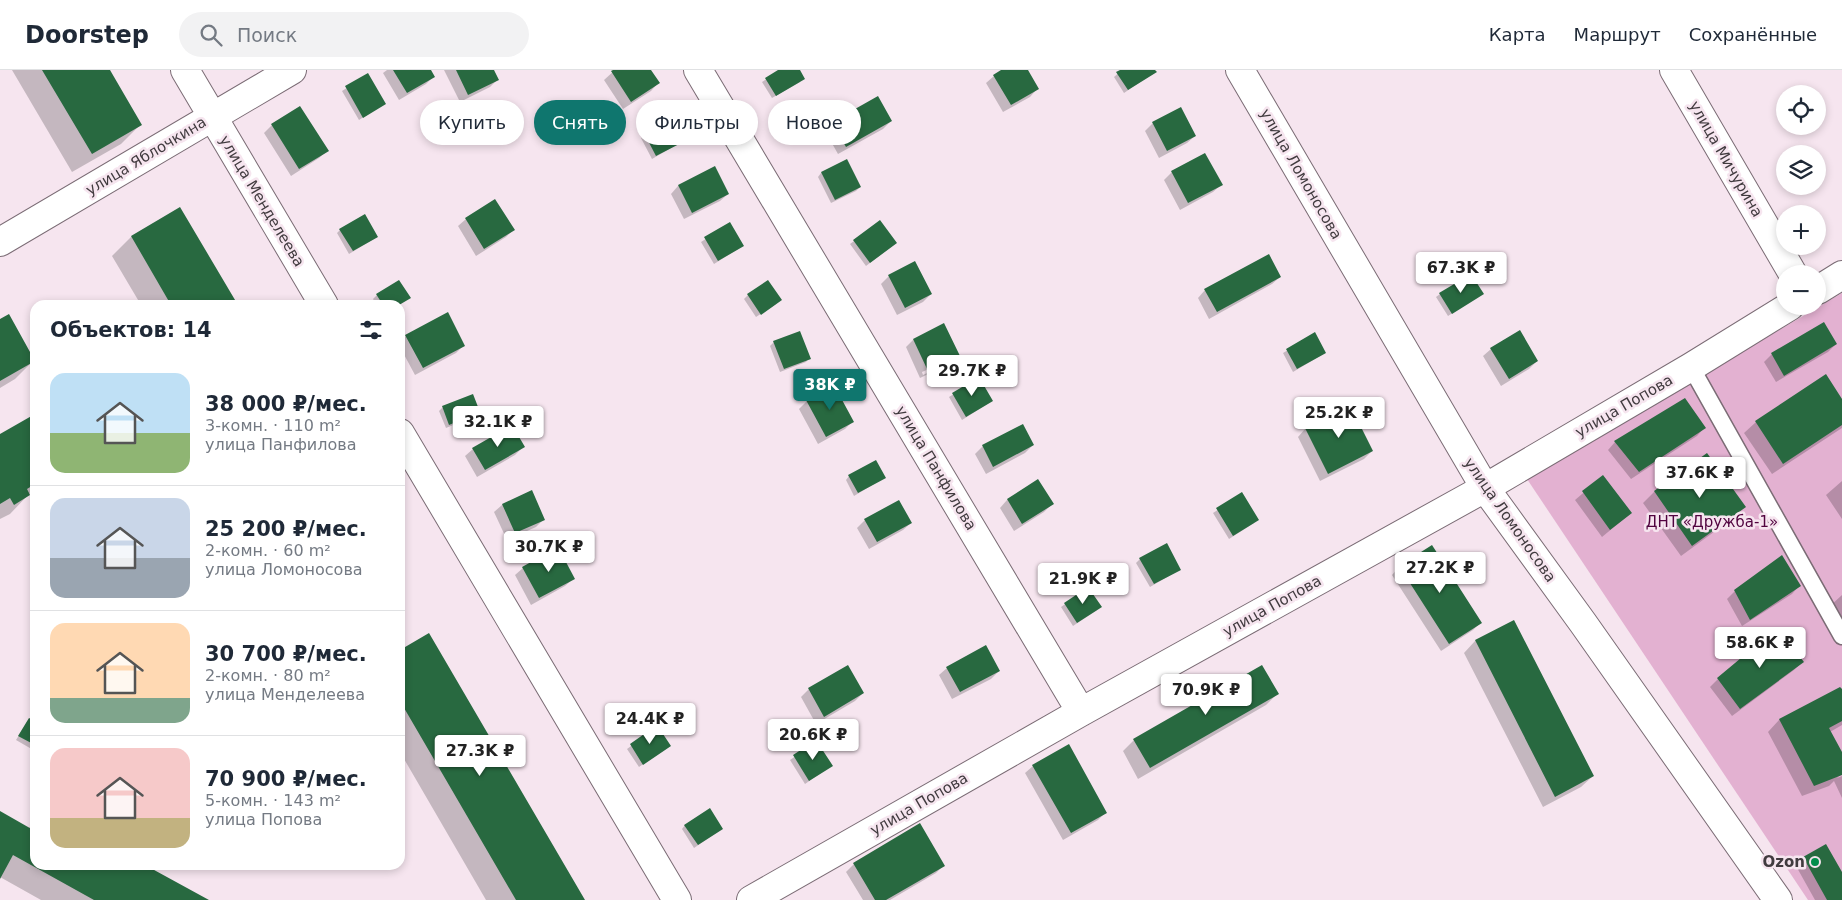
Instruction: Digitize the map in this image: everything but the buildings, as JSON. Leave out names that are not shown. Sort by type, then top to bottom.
[{"type":"street","name":"улица Менделеева","points":[[185,70],[321,300]]},
{"type":"street","name":"улица Яблочкина","points":[[0,242],[292,70]]},
{"type":"street","name":"улица Панфилова","points":[[698,70],[1081,712]]},
{"type":"street","name":"улица Ломоносова","points":[[1240,70],[1485,488],[1583,623],[1778,900]]},
{"type":"street","name":"улица Мичурина","points":[[1674,70],[1788,265]]},
{"type":"street","points":[[1826,285],[1842,275]]},
{"type":"street","name":"улица Попова","points":[[751,900],[1081,712],[1485,488],[1776,315]]},
{"type":"street","points":[[405,441],[678,900]]},
{"type":"lane","points":[[1691,367],[1842,636]]},
{"type":"green space","name":"ДНТ «Дружба-1»","points":[[1842,293],[1842,900],[1808,900],[1527,479],[1805,315],[1826,315],[1826,302]]},
{"type":"place","name":"Ozon","points":[[1815,862]]}]
